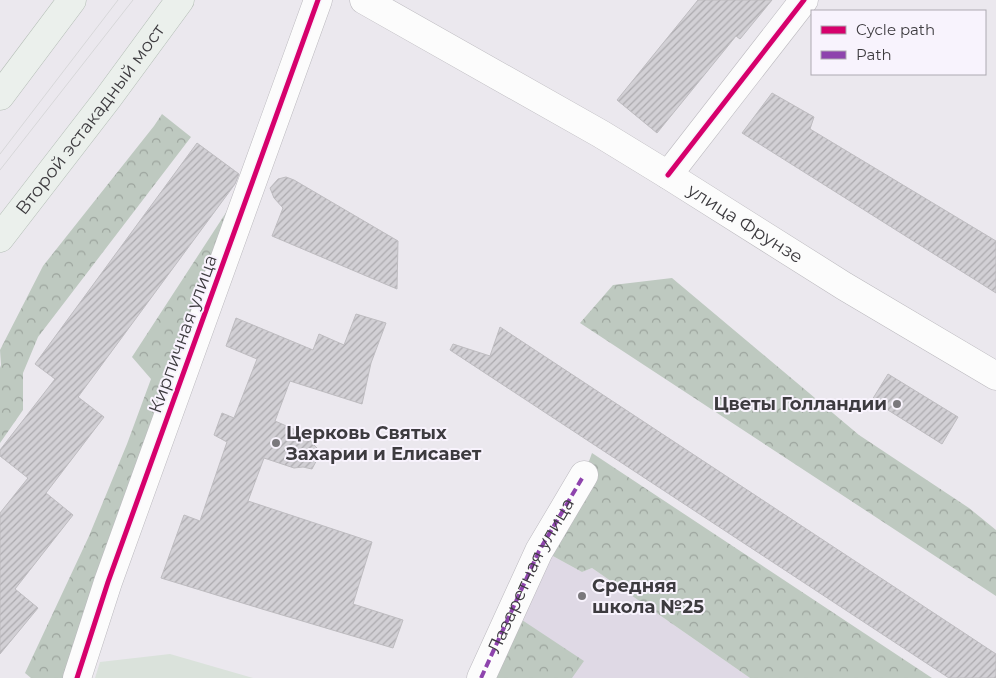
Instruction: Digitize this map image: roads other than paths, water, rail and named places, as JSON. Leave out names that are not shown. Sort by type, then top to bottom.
[{"type":"main road","points":[[0,96],[72,0]]},
{"type":"main road","name":"Второй эстакадный мост","points":[[0,238],[108,98],[180,0]]},
{"type":"street","name":"Кирпичная улица","points":[[77,678],[108,582],[318,0]]},
{"type":"street","name":"улица Фрунзе","points":[[364,0],[601,134],[844,286],[996,376]]},
{"type":"street","points":[[668,175],[804,0]]},
{"type":"street","name":"Лазаретная улица","points":[[481,678],[539,551],[584,475]]},
{"type":"tram line","points":[[0,154],[118,0]]},
{"type":"tram line","points":[[0,170],[133,0]]},
{"type":"place","name":"Цветы Голландии","points":[[897,404]]},
{"type":"place","name":"Церковь Святых Захарии и Елисавет","points":[[276,443]]},
{"type":"place","name":"Средняя школа №25","points":[[582,596]]}]
